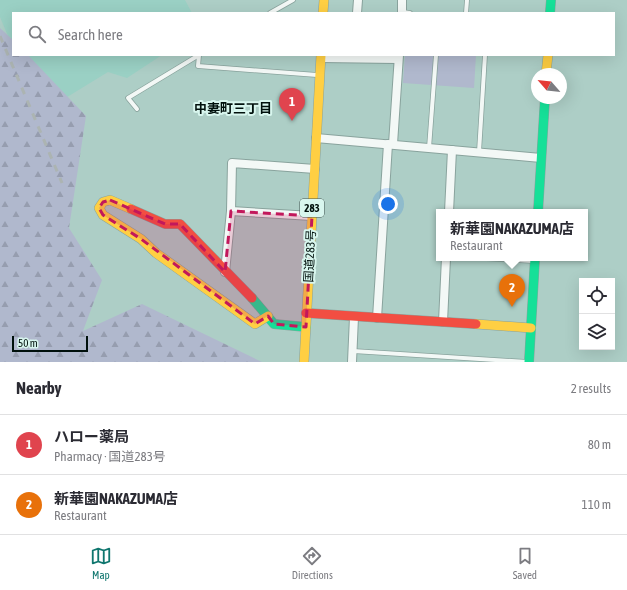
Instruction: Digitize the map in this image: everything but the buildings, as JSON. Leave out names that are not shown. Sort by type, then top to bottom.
[{"type":"main road","points":[[323,12],[324,0]]},
{"type":"main road","points":[[550,12],[551,0]]},
{"type":"main road","name":"国道283号","points":[[304,362],[321,56]]},
{"type":"main road","points":[[547,68],[548,56]]},
{"type":"main road","points":[[538,209],[545,104]]},
{"type":"main road","points":[[268,316],[255,324],[156,253],[141,239],[103,216],[99,208],[103,202],[110,200],[165,224],[180,224],[268,316],[274,324],[306,327]]},
{"type":"main road","points":[[528,362],[535,261]]},
{"type":"main road","points":[[306,313],[531,328]]},
{"type":"street","points":[[357,12],[358,0]]},
{"type":"street","points":[[402,0],[402,12]]},
{"type":"street","points":[[321,56],[399,57],[390,144],[377,318]]},
{"type":"street","points":[[316,138],[541,158]]},
{"type":"street","points":[[449,209],[452,150]]},
{"type":"street","points":[[225,272],[231,211],[232,163],[314,169]]},
{"type":"street","points":[[231,211],[312,216]]},
{"type":"street","points":[[443,322],[446,261]]},
{"type":"street","points":[[352,362],[354,317]]},
{"type":"lane","points":[[272,12],[293,0]]},
{"type":"lane","points":[[466,12],[467,0]]},
{"type":"lane","points":[[137,109],[128,98],[197,56]]},
{"type":"lane","points":[[199,56],[198,66],[320,76]]},
{"type":"lane","points":[[429,148],[436,56]]},
{"type":"lane","points":[[479,152],[485,56]]},
{"type":"lane","points":[[352,351],[528,362]]},
{"type":"highlighted area","points":[[110,200],[165,224],[180,224],[225,272],[231,211],[312,216],[306,327],[274,324],[268,316],[255,324],[141,239],[103,215],[99,208],[103,202]]},
{"type":"shaded area","points":[[0,0],[185,0],[191,12],[12,12],[12,46],[0,17]]},
{"type":"shaded area","points":[[16,56],[160,56],[127,78],[108,72],[41,113]]},
{"type":"green space","points":[[0,28],[12,39],[12,56],[29,56],[86,116],[69,228],[102,280],[83,331],[142,304],[262,362],[0,362]]},
{"type":"green space","points":[[405,56],[476,56],[474,88],[403,83]]},
{"type":"railway","points":[[0,36],[62,183]]},
{"type":"traffic: fast","points":[[550,12],[551,0]]},
{"type":"traffic: fast","points":[[538,209],[545,104]]},
{"type":"traffic: fast","points":[[529,362],[535,261]]},
{"type":"traffic: fast","points":[[252,298],[274,324],[306,327]]},
{"type":"traffic: slow","points":[[323,12],[324,0]]},
{"type":"traffic: slow","points":[[304,362],[321,56]]},
{"type":"traffic: slow","points":[[547,68],[548,56]]},
{"type":"traffic: slow","points":[[131,209],[110,200],[103,202],[99,208],[103,215],[141,239],[156,253],[255,324],[268,316]]},
{"type":"traffic: slow","points":[[476,324],[531,328]]},
{"type":"traffic: jam","points":[[131,209],[165,224],[180,224],[252,298]]},
{"type":"traffic: jam","points":[[306,313],[476,324]]},
{"type":"place","name":"ハロー薬局","points":[[292,121]]},
{"type":"place","name":"新華園NAKAZUMA店","points":[[512,307]]},
{"type":"district","name":"中妻町三丁目","points":[[233,108]]}]
